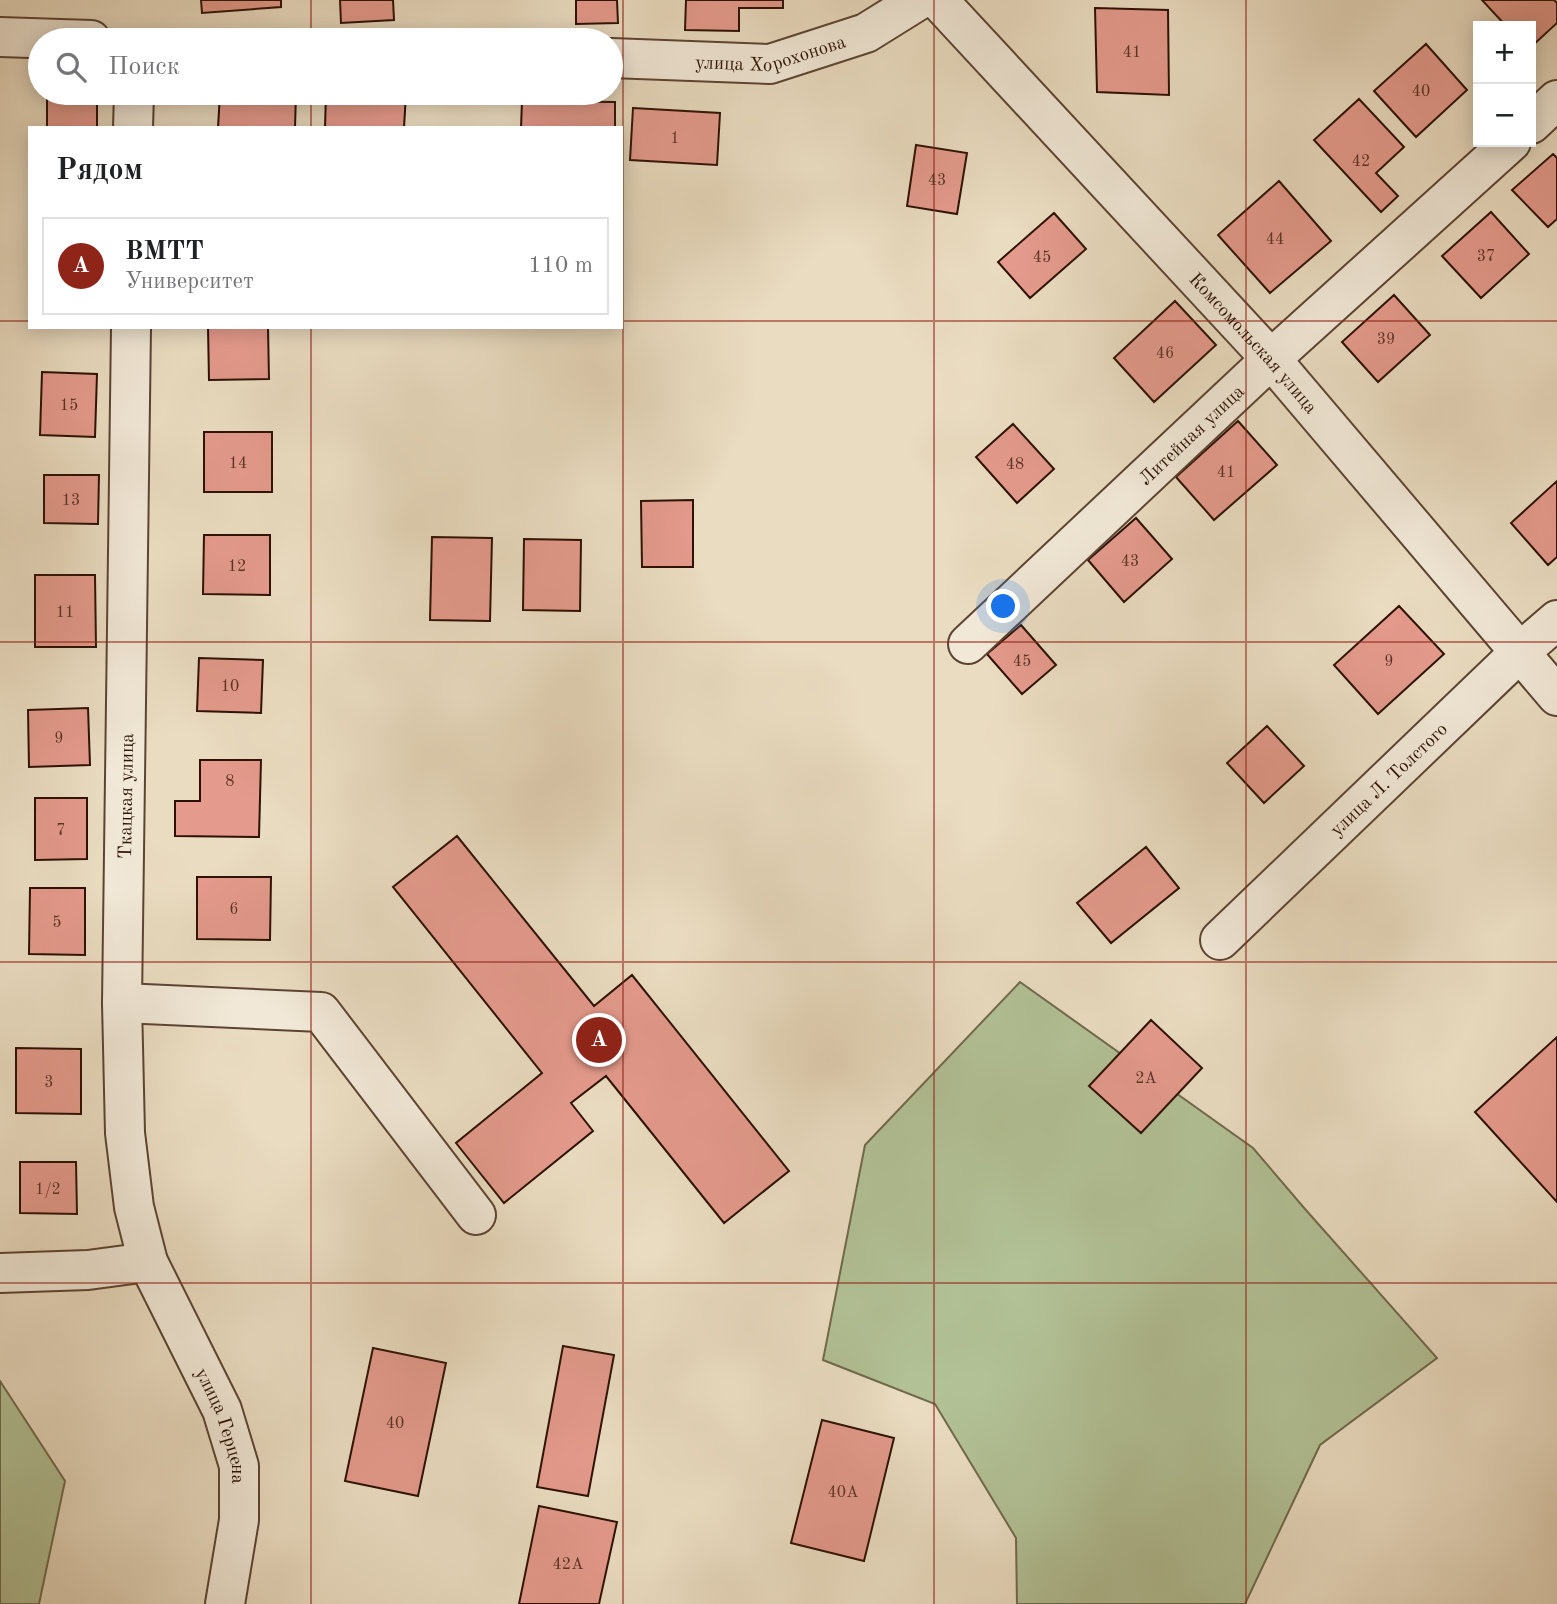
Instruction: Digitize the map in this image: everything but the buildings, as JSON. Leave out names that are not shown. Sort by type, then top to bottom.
[{"type":"street","name":"улица Хорохонова","points":[[623,58],[770,64],[866,33],[919,0]]},
{"type":"street","name":"Комсомольская улица","points":[[938,0],[1271,359],[1557,696]]},
{"type":"street","points":[[0,37],[28,38]]},
{"type":"street","points":[[1536,119],[1557,100]]},
{"type":"street","points":[[133,126],[134,105]]},
{"type":"street","name":"Литейная улица","points":[[968,644],[1271,359],[1505,147]]},
{"type":"street","name":"Ткацкая улица","points":[[131,329],[122,1003],[125,1133],[134,1208],[148,1262]]},
{"type":"street","name":"улица Л. Толстого","points":[[1220,940],[1519,653],[1557,620]]},
{"type":"street","points":[[122,1003],[321,1012],[476,1214]]},
{"type":"street","points":[[0,1273],[88,1270],[148,1262]]},
{"type":"street","name":"улица Герцена","points":[[148,1262],[222,1410],[239,1466],[239,1520],[225,1604]]},
{"type":"green space","points":[[1020,982],[1253,1148],[1437,1358],[1320,1445],[1245,1604],[1017,1604],[1016,1538],[935,1404],[823,1360],[865,1145]]},
{"type":"green space","points":[[0,1381],[65,1481],[39,1604],[0,1604]]},
{"type":"place","name":"ВМТТ","points":[[599,1040]]}]
